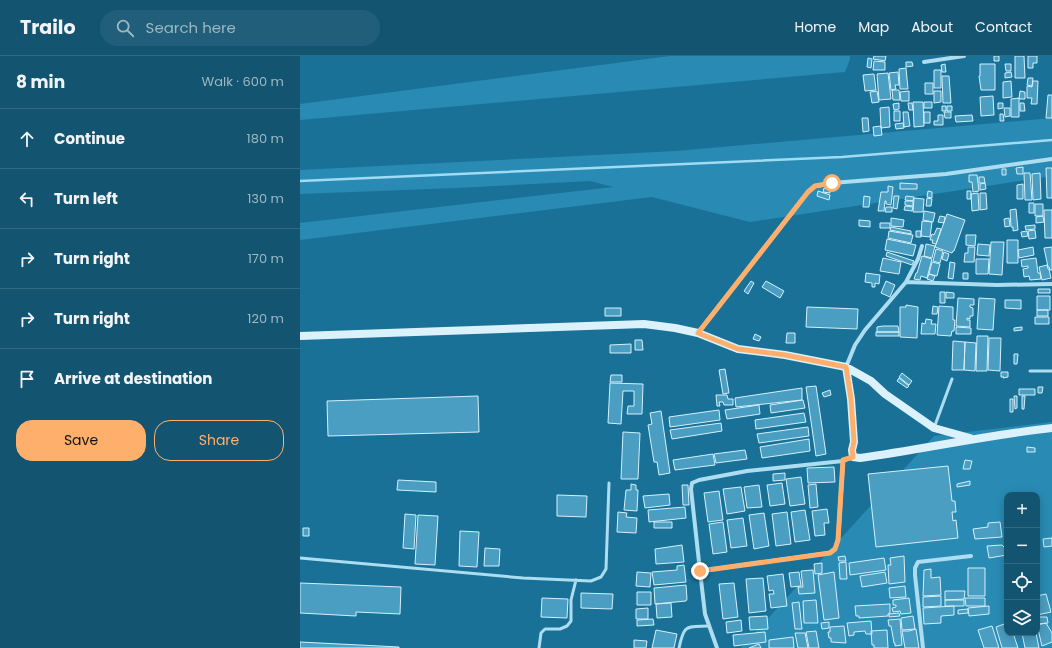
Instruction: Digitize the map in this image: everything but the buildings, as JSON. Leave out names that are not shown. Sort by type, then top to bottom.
[{"type":"street","points":[[924,62],[964,56]]},
{"type":"street","points":[[698,333],[801,200],[815,186],[832,183],[946,174],[1052,159]]},
{"type":"street","points":[[853,457],[852,450],[854,442],[851,399],[846,367],[855,345],[865,330],[906,282],[918,260],[922,246]]},
{"type":"street","points":[[906,282],[997,285],[1052,284]]},
{"type":"street","points":[[300,336],[644,324],[675,328],[698,333],[738,349],[785,355],[846,367],[871,381],[885,394],[934,428],[972,439]]},
{"type":"street","points":[[718,648],[708,626],[705,614],[691,489],[692,483],[699,480],[747,471],[843,460],[853,457],[860,458],[972,439],[1052,428]]},
{"type":"street","points":[[700,571],[830,553],[835,549],[838,540],[843,460]]},
{"type":"street","points":[[923,648],[914,575],[918,562],[972,556]]},
{"type":"lane","points":[[1030,371],[1052,371]]},
{"type":"lane","points":[[934,428],[952,379]]},
{"type":"lane","points":[[300,558],[523,578],[591,581],[601,577],[606,569],[609,483]]},
{"type":"lane","points":[[539,648],[541,633],[545,629],[567,626],[571,621],[571,600],[576,580]]},
{"type":"lane","points":[[678,648],[685,628],[708,626]]},
{"type":"shaded area","points":[[670,56],[850,56],[850,59],[845,72],[300,120],[300,104]]},
{"type":"shaded area","points":[[1052,118],[1052,176],[750,222],[652,197],[300,240],[300,223],[613,187],[590,181],[300,194],[300,170],[676,151]]},
{"type":"shaded area","points":[[1052,422],[1052,648],[741,648],[934,436]]},
{"type":"waterway","points":[[300,181],[842,157],[1052,140]]},
{"type":"route","points":[[700,571],[830,553],[835,549],[838,540],[843,460],[853,457],[852,450],[854,442],[851,399],[846,367],[785,355],[738,349],[698,333],[808,192],[815,186],[832,183]]}]
